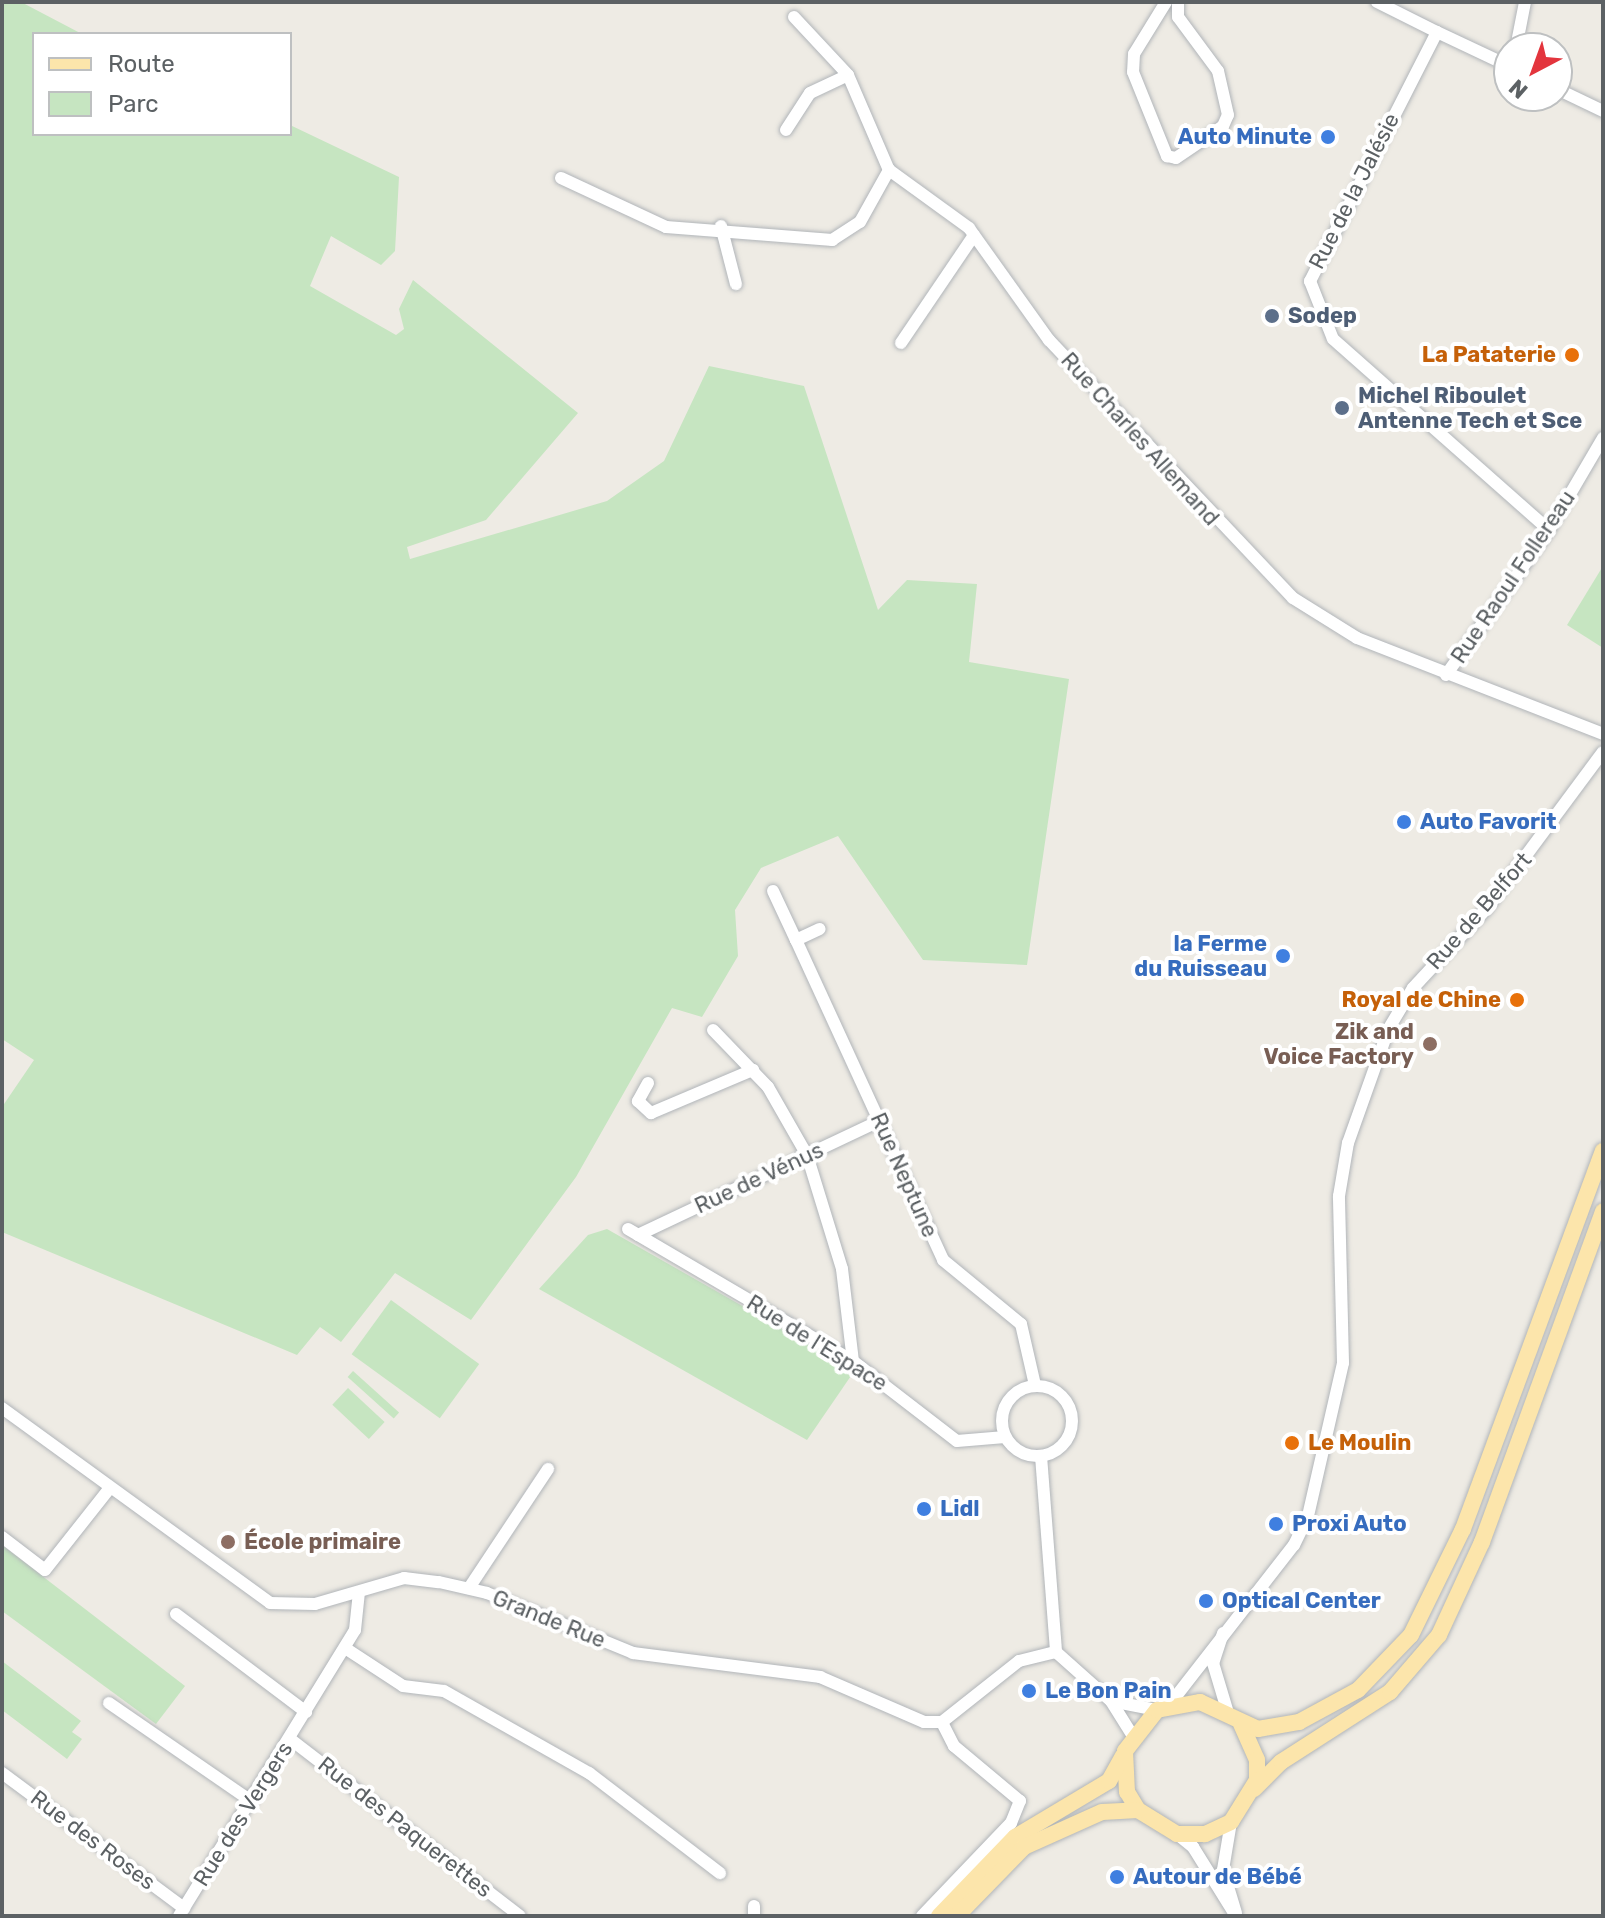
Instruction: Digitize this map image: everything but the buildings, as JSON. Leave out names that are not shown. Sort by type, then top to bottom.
[{"type":"main road","points":[[939,1916],[1015,1837],[1109,1781],[1132,1734],[1163,1707],[1200,1702],[1235,1719],[1271,1729],[1331,1708],[1411,1635],[1463,1529],[1603,1151]]},
{"type":"main road","points":[[1125,1751],[1127,1792],[1138,1810],[1177,1834],[1205,1834],[1231,1822],[1253,1790],[1281,1762],[1390,1692],[1439,1635],[1482,1542],[1603,1211]]},
{"type":"main road","points":[[1235,1719],[1257,1760],[1253,1790]]},
{"type":"main road","points":[[957,1916],[1024,1847],[1102,1812],[1138,1810]]},
{"type":"street","points":[[1166,2],[1134,54],[1133,72],[1167,156],[1176,158],[1228,115],[1218,71],[1178,17],[1178,2]]},
{"type":"street","points":[[1377,2],[1493,58]]},
{"type":"street","points":[[1519,32],[1525,2]]},
{"type":"street","name":"Rue Charles Allemand","points":[[794,17],[848,75],[889,170],[974,235],[1049,340],[1293,598],[1357,638],[1603,734]]},
{"type":"street","name":"Rue de la Jalésie","points":[[1437,32],[1310,281],[1333,339],[1549,530]]},
{"type":"street","points":[[786,130],[810,93],[848,75]]},
{"type":"street","points":[[1573,97],[1603,111]]},
{"type":"street","points":[[561,178],[666,227],[721,226],[832,240],[860,222],[889,170]]},
{"type":"street","points":[[721,226],[736,284]]},
{"type":"street","points":[[901,343],[974,235]]},
{"type":"street","name":"Rue Raoul Follereau","points":[[1446,675],[1549,530],[1603,438]]},
{"type":"street","name":"Rue de Belfort","points":[[1163,1707],[1226,1624],[1294,1545],[1308,1516],[1343,1363],[1339,1196],[1348,1143],[1389,1028],[1603,752]]},
{"type":"street","name":"Rue Neptune","points":[[773,891],[943,1260],[1021,1324],[1035,1385]]},
{"type":"street","points":[[796,940],[820,929]]},
{"type":"street","points":[[713,1030],[753,1070],[807,1155],[842,1269],[853,1361]]},
{"type":"street","points":[[648,1083],[638,1101],[651,1113],[753,1070]]},
{"type":"street","name":"Rue de Vénus","points":[[633,1232],[879,1121]]},
{"type":"street","name":"Rue de l'Espace","points":[[633,1232],[853,1361],[957,1441],[1005,1437]]},
{"type":"street","points":[[1035,1385],[1066,1401],[1072,1424],[1062,1446],[1041,1456],[1023,1453],[1005,1437],[1004,1407],[1035,1385]]},
{"type":"street","name":"Grande Rue","points":[[2,1408],[109,1489],[270,1603],[315,1604],[404,1578],[469,1588],[633,1653],[793,1670],[857,1690],[898,1713],[942,1722]]},
{"type":"street","points":[[1041,1456],[1056,1652],[1111,1701],[1132,1734]]},
{"type":"street","points":[[469,1588],[548,1469]]},
{"type":"street","points":[[2,1537],[45,1570],[109,1489]]},
{"type":"street","name":"Rue des Vergers","points":[[181,1912],[345,1648],[360,1615],[359,1593]]},
{"type":"street","points":[[176,1614],[306,1712]]},
{"type":"street","points":[[1226,1624],[1213,1663],[1235,1719]]},
{"type":"street","points":[[345,1648],[403,1686],[444,1691],[589,1773],[720,1873]]},
{"type":"street","points":[[922,1916],[1011,1823],[1020,1801],[954,1746],[942,1722],[1019,1661],[1056,1652]]},
{"type":"street","points":[[1111,1701],[1163,1707]]},
{"type":"street","points":[[109,1703],[251,1801]]},
{"type":"street","name":"Rue des Paquerettes","points":[[290,1739],[520,1916]]},
{"type":"street","name":"Rue des Roses","points":[[2,1773],[181,1912]]},
{"type":"street","points":[[1231,1822],[1223,1870],[1237,1916]]},
{"type":"street","points":[[1177,1834],[1193,1847],[1237,1916]]},
{"type":"green space","points":[[21,2],[78,32],[32,32],[32,136],[292,136],[292,126],[399,177],[395,251],[381,265],[331,236],[310,286],[396,335],[404,329],[399,309],[413,280],[578,413],[486,520],[407,547],[410,559],[607,501],[664,461],[709,366],[804,386],[878,610],[907,580],[977,584],[969,662],[1069,679],[1027,965],[923,960],[838,836],[761,868],[735,910],[738,956],[702,1017],[672,1008],[576,1177],[471,1320],[395,1273],[341,1342],[320,1327],[297,1355],[2,1232],[2,1107],[34,1060],[2,1039],[2,4]]},
{"type":"green space","points":[[1603,566],[1603,648],[1567,625]]},
{"type":"green space","points":[[607,1229],[855,1370],[807,1440],[539,1289],[588,1235]]},
{"type":"green space","points":[[391,1300],[479,1364],[440,1418],[352,1354]]},
{"type":"green space","points":[[353,1371],[399,1412],[394,1418],[348,1377]]},
{"type":"green space","points":[[348,1388],[385,1422],[369,1439],[332,1405]]},
{"type":"green space","points":[[2,1545],[185,1686],[156,1724],[2,1611]]},
{"type":"green space","points":[[2,1661],[81,1721],[72,1732],[82,1739],[67,1759],[2,1710]]},
{"type":"place","name":"Auto Minute","points":[[1328,137]]},
{"type":"place","name":"Sodep","points":[[1272,316]]},
{"type":"place","name":"La Pataterie","points":[[1572,355]]},
{"type":"place","name":"Michel Riboulet Antenne Tech et Sce","points":[[1342,408]]},
{"type":"place","name":"Auto Favorit","points":[[1404,822]]},
{"type":"place","name":"la Ferme du Ruisseau","points":[[1283,956]]},
{"type":"place","name":"Royal de Chine","points":[[1517,1000]]},
{"type":"place","name":"Zik and Voice Factory","points":[[1430,1044]]},
{"type":"place","name":"Le Moulin","points":[[1292,1443]]},
{"type":"place","name":"Lidl","points":[[924,1509]]},
{"type":"place","name":"Proxi Auto","points":[[1276,1524]]},
{"type":"place","name":"École primaire","points":[[228,1542]]},
{"type":"place","name":"Optical Center","points":[[1206,1601]]},
{"type":"place","name":"Le Bon Pain","points":[[1029,1691]]},
{"type":"place","name":"Autour de Bébé","points":[[1117,1877]]}]
